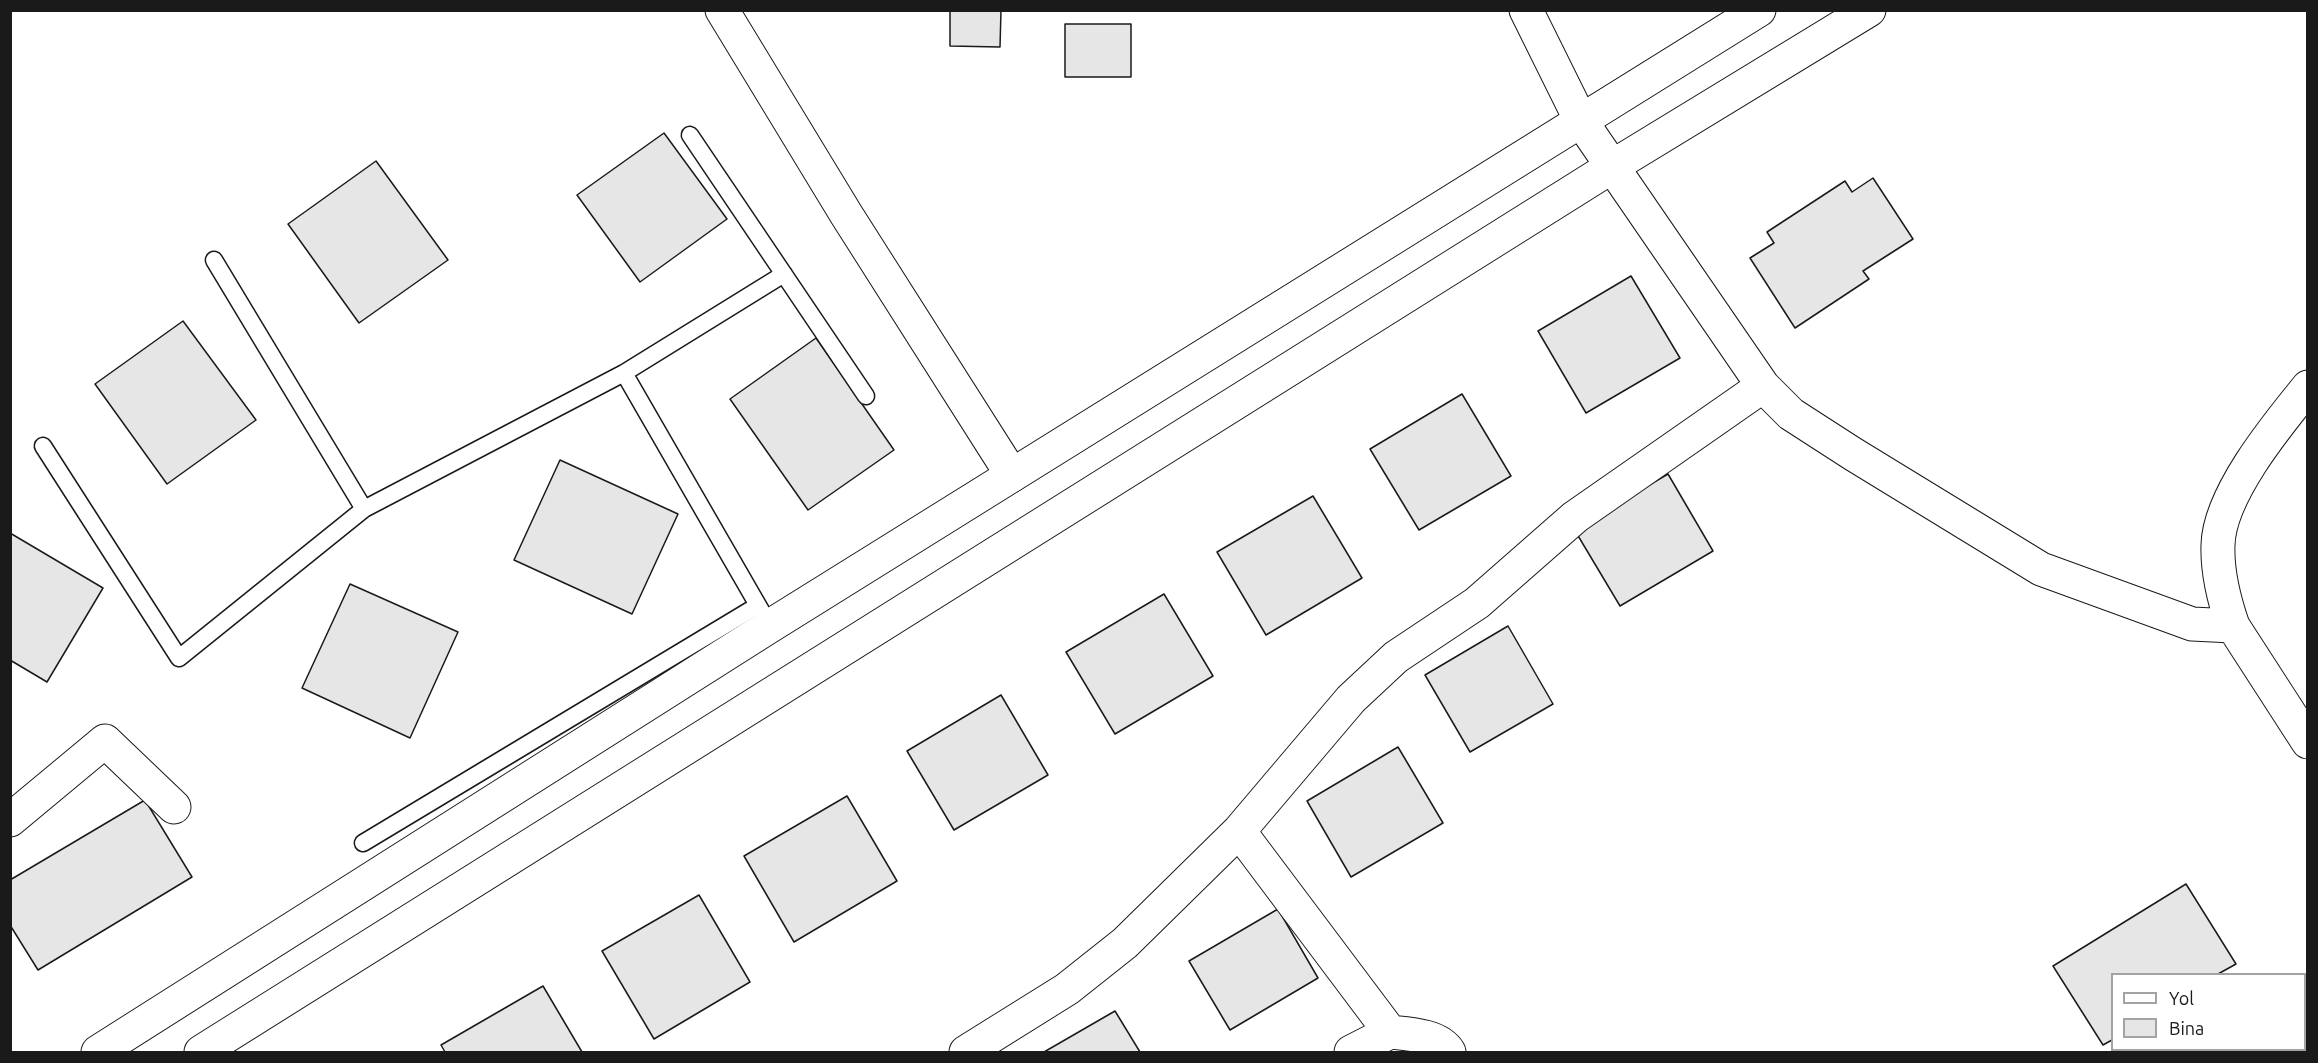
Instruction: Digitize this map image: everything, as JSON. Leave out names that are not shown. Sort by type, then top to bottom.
[{"type":"street","points":[[722,10],[846,214],[1012,475]]},
{"type":"street","points":[[1526,10],[1581,121],[1763,386],[1791,414],[2041,569],[2192,624],[2233,626]]},
{"type":"street","points":[[98,1053],[764,616],[1012,475],[1760,10]]},
{"type":"street","points":[[201,1053],[1613,166],[1869,10]]},
{"type":"street","points":[[966,1053],[1067,988],[1125,943],[1239,831],[1351,699],[1396,657],[1477,603],[1575,517],[1763,386]]},
{"type":"street","points":[[2307,387],[2250,464],[2223,518],[2218,543],[2225,603],[2233,626],[2307,742]]},
{"type":"street","points":[[10,820],[105,741],[174,807]]},
{"type":"street","points":[[1239,831],[1390,1032]]},
{"type":"street","points":[[1350,1053],[1390,1032],[1416,1034],[1445,1046],[1449,1053]]},
{"type":"lane","points":[[690,135],[866,396]]},
{"type":"lane","points":[[214,260],[364,509]]},
{"type":"lane","points":[[43,446],[179,658],[364,509],[624,373],[784,274]]},
{"type":"lane","points":[[363,843],[764,616],[624,373]]},
{"type":"building","points":[[950,10],[1001,10],[1000,47],[950,46]]},
{"type":"building","points":[[1065,24],[1131,24],[1131,77],[1065,77]]},
{"type":"building","points":[[664,133],[727,219],[640,282],[577,195]]},
{"type":"building","points":[[376,161],[448,260],[359,323],[288,224]]},
{"type":"building","points":[[1873,178],[1913,239],[1863,271],[1869,279],[1795,328],[1750,258],[1774,243],[1767,232],[1845,181],[1852,192]]},
{"type":"building","points":[[1631,276],[1680,358],[1586,413],[1538,331]]},
{"type":"building","points":[[183,321],[256,420],[167,484],[95,384]]},
{"type":"building","points":[[816,338],[894,450],[808,510],[730,399]]},
{"type":"building","points":[[1462,394],[1511,476],[1419,530],[1370,449]]},
{"type":"building","points":[[560,460],[678,514],[632,614],[514,560]]},
{"type":"building","points":[[1668,474],[1713,551],[1620,606],[1574,529]]},
{"type":"building","points":[[1313,496],[1362,578],[1266,635],[1217,552]]},
{"type":"building","points":[[10,533],[103,588],[47,682],[10,660]]},
{"type":"building","points":[[350,584],[458,632],[410,738],[302,688]]},
{"type":"building","points":[[1164,594],[1213,676],[1115,734],[1066,652]]},
{"type":"building","points":[[1508,626],[1553,704],[1470,752],[1425,675]]},
{"type":"building","points":[[1001,695],[1048,775],[954,830],[907,751]]},
{"type":"building","points":[[1398,747],[1443,823],[1351,877],[1307,801]]},
{"type":"building","points":[[847,796],[897,881],[794,942],[744,856]]},
{"type":"building","points":[[145,800],[192,877],[38,970],[10,925],[10,880]]},
{"type":"building","points":[[2186,884],[2236,964],[2220,973],[2111,973],[2111,1041],[2103,1045],[2053,966]]},
{"type":"building","points":[[699,895],[750,982],[654,1039],[602,951]]},
{"type":"building","points":[[1278,909],[1318,978],[1230,1030],[1189,961]]},
{"type":"building","points":[[543,986],[582,1052],[445,1052],[441,1045]]},
{"type":"building","points":[[2308,1005],[2308,1052],[2283,1052],[2306,1051],[2306,1006]]},
{"type":"building","points":[[1115,1011],[1140,1052],[1044,1052]]}]
